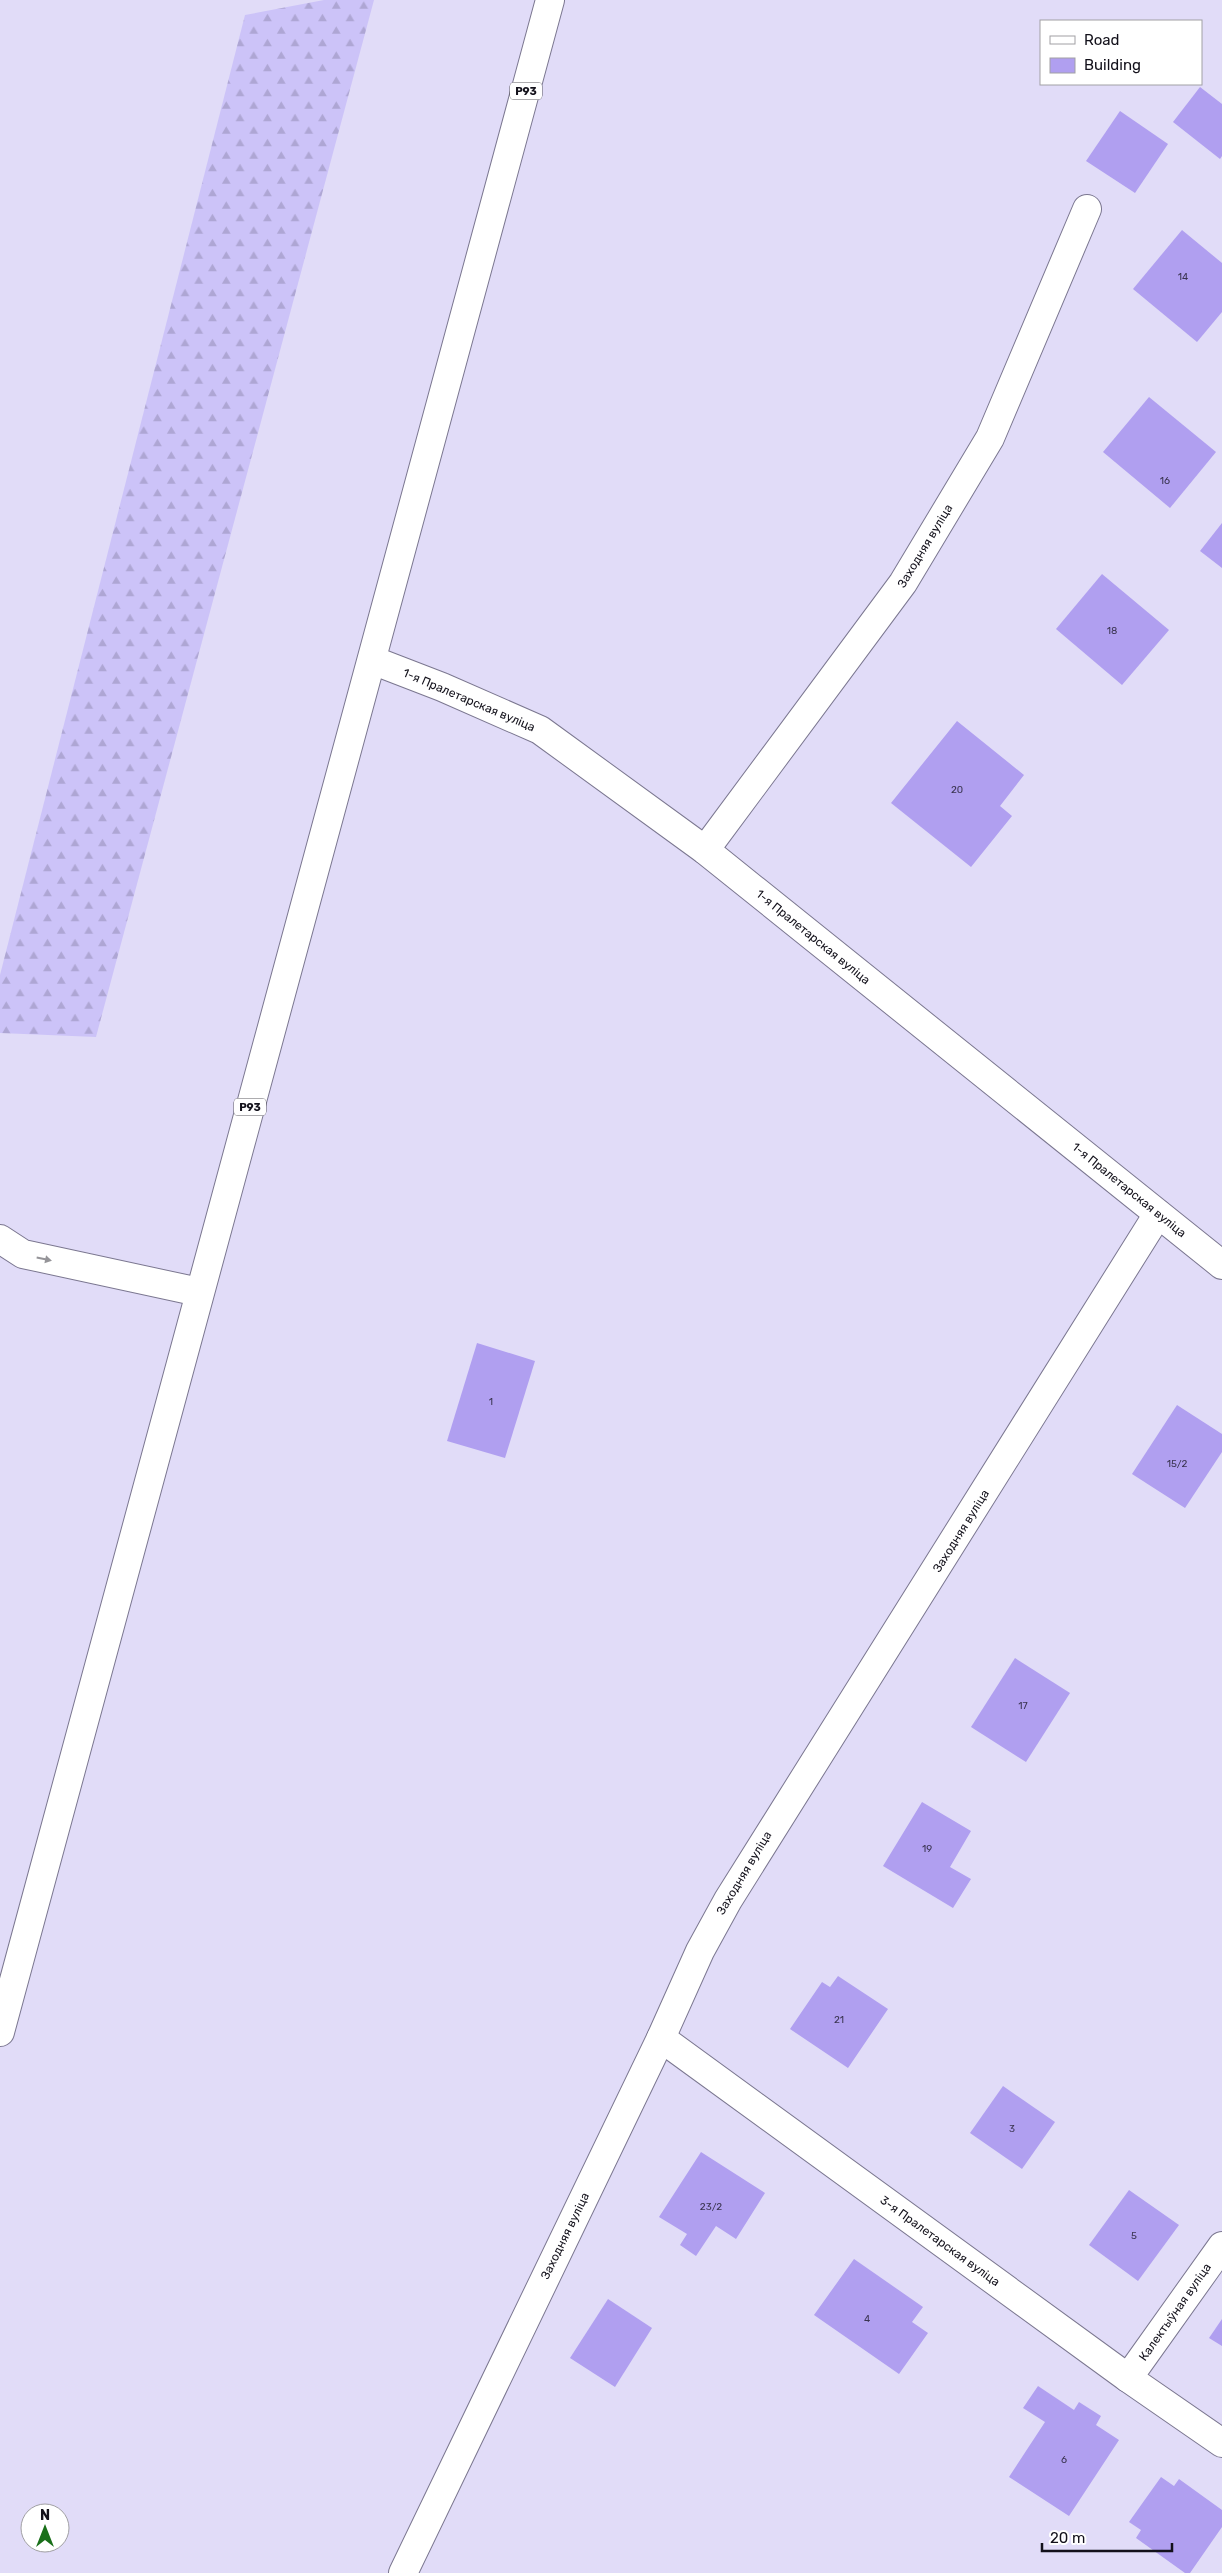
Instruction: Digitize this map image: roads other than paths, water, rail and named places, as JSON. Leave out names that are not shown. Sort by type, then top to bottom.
[{"type":"street","name":"Р93","points":[[0,2032],[550,0]]},
{"type":"street","name":"Заходняя вуліца","points":[[705,850],[903,583],[990,438],[1087,209]]},
{"type":"street","name":"1-я Пралетарская вуліца","points":[[372,660],[442,687],[540,730],[705,850],[1158,1214],[1218,1253]]},
{"type":"street","name":"Заходняя вуліца","points":[[403,2573],[700,1951],[765,1838],[878,1663],[1158,1214]]},
{"type":"street","points":[[0,1239],[23,1254],[199,1292]]},
{"type":"street","name":"3-я Пралетарская вуліца","points":[[660,2038],[1128,2378],[1222,2443]]},
{"type":"street","name":"Калектыўная вуліца","points":[[1128,2378],[1222,2246]]}]
